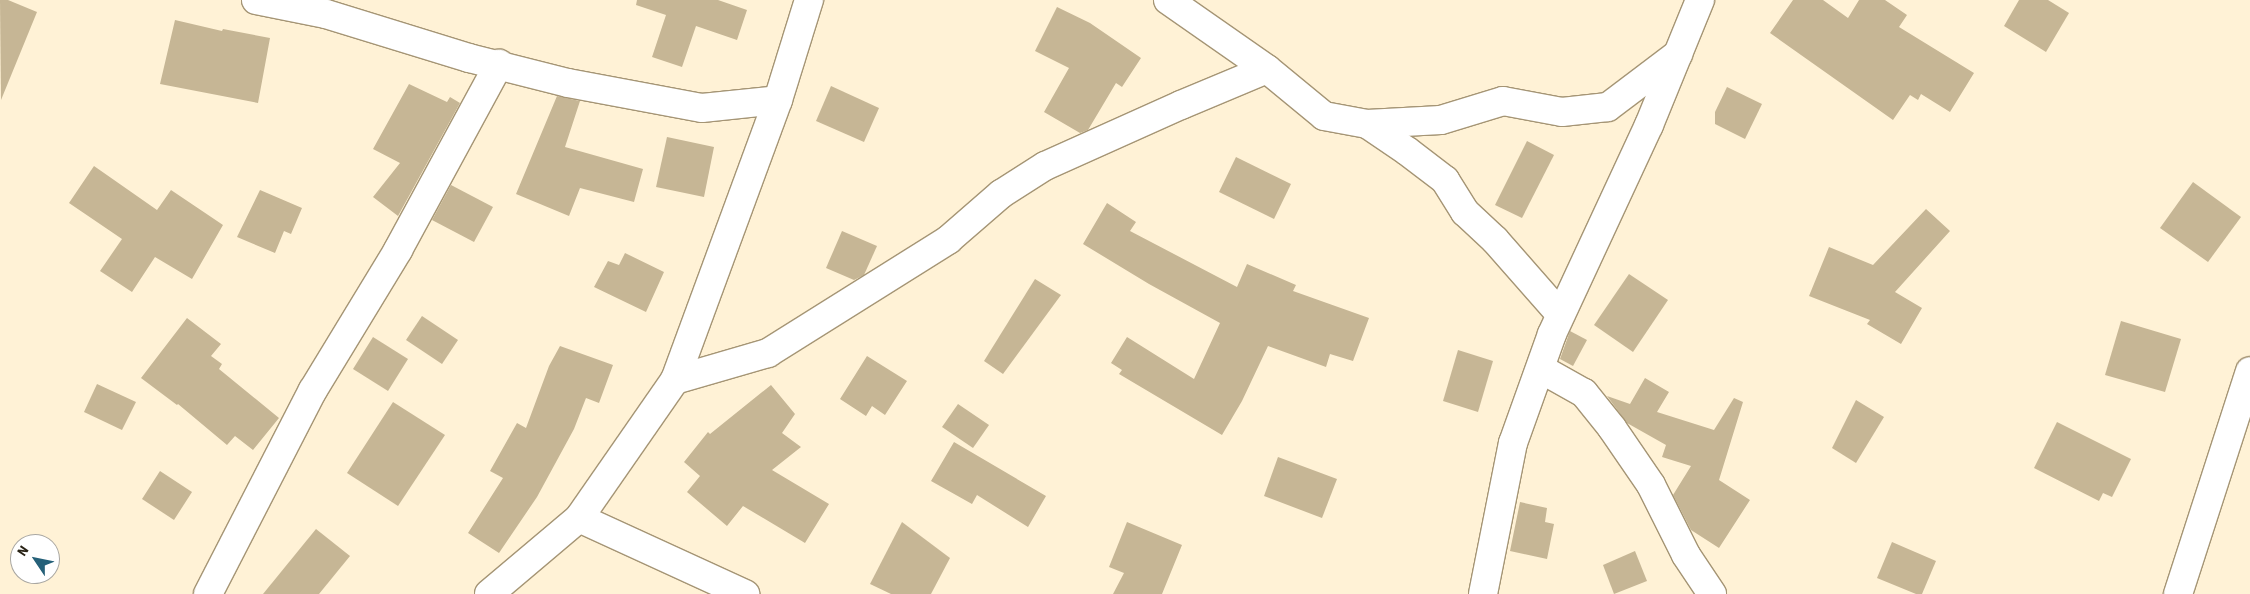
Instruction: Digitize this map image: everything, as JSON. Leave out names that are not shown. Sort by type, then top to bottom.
[{"type":"street","points":[[256,0],[326,14],[470,58],[568,83],[702,108],[778,100]]},
{"type":"street","points":[[489,594],[578,518],[675,380],[778,100],[809,0]]},
{"type":"street","points":[[1168,0],[1267,69],[1324,116],[1367,124],[1442,120],[1503,101],[1562,112],[1608,107],[1678,54]]},
{"type":"street","points":[[1483,594],[1513,443],[1560,314],[1645,134],[1700,0]]},
{"type":"street","points":[[208,594],[313,390],[398,250],[499,64]]},
{"type":"street","points":[[675,380],[768,353],[948,240],[1001,194],[1044,166],[1267,69]]},
{"type":"street","points":[[1367,124],[1445,180],[1465,212],[1495,240],[1560,314]]},
{"type":"street","points":[[1541,370],[1584,393],[1612,428],[1651,486],[1686,555],[1712,594]]},
{"type":"street","points":[[2178,594],[2250,370]]},
{"type":"street","points":[[578,518],[745,594]]},
{"type":"building","points":[[0,0],[8,0],[37,12],[1,100]]},
{"type":"building","points":[[637,0],[718,0],[747,10],[737,40],[696,26],[682,67],[652,57],[666,15],[636,5]]},
{"type":"building","points":[[1793,0],[1823,0],[1848,18],[1859,0],[1885,0],[1907,15],[1899,27],[1974,73],[1950,112],[1921,94],[1918,100],[1910,95],[1893,120],[1770,33]]},
{"type":"building","points":[[2019,0],[2048,0],[2069,13],[2046,52],[2004,26]]},
{"type":"building","points":[[1057,7],[1090,23],[1141,58],[1122,87],[1116,83],[1088,130],[1080,133],[1044,112],[1069,68],[1035,51]]},
{"type":"building","points":[[175,20],[222,31],[223,29],[270,38],[258,103],[160,84]]},
{"type":"building","points":[[409,84],[447,102],[450,97],[460,103],[398,216],[373,197],[400,163],[373,149]]},
{"type":"building","points":[[831,86],[879,108],[864,142],[816,121]]},
{"type":"building","points":[[1727,87],[1762,104],[1745,139],[1715,124],[1715,112]]},
{"type":"building","points":[[557,96],[580,101],[565,147],[643,169],[634,202],[580,188],[569,216],[516,194]]},
{"type":"building","points":[[667,137],[714,147],[704,197],[656,187]]},
{"type":"building","points":[[1527,141],[1554,155],[1522,218],[1495,205]]},
{"type":"building","points":[[1236,157],[1291,184],[1274,219],[1219,192]]},
{"type":"building","points":[[94,166],[157,210],[171,190],[223,225],[192,279],[155,257],[132,292],[100,271],[122,239],[69,203]]},
{"type":"building","points":[[2193,182],[2241,217],[2208,262],[2160,228]]},
{"type":"building","points":[[451,185],[493,207],[474,242],[432,220]]},
{"type":"building","points":[[260,190],[302,208],[291,234],[284,231],[275,253],[237,237]]},
{"type":"building","points":[[1107,203],[1136,222],[1130,231],[1237,287],[1247,264],[1296,285],[1293,291],[1369,318],[1353,361],[1330,354],[1326,367],[1268,346],[1242,401],[1222,435],[1119,374],[1122,370],[1111,363],[1127,337],[1194,379],[1220,323],[1149,284],[1083,244]]},
{"type":"building","points":[[1926,209],[1950,231],[1895,292],[1922,308],[1901,344],[1867,324],[1870,320],[1809,296],[1829,247],[1873,265]]},
{"type":"building","points":[[842,231],[877,246],[864,275],[854,280],[826,268]]},
{"type":"building","points":[[625,253],[664,272],[646,312],[594,287],[608,261],[619,265]]},
{"type":"building","points":[[1629,274],[1668,300],[1633,352],[1594,325]]},
{"type":"building","points":[[1035,279],[1061,295],[1003,374],[984,361]]},
{"type":"building","points":[[422,316],[458,340],[442,364],[406,340]]},
{"type":"building","points":[[187,318],[221,344],[211,356],[222,364],[219,369],[279,418],[253,450],[235,436],[227,445],[178,404],[141,378]]},
{"type":"building","points":[[2121,321],[2181,339],[2165,392],[2105,375]]},
{"type":"building","points":[[1570,331],[1587,340],[1573,366],[1560,359]]},
{"type":"building","points":[[373,337],[408,359],[388,391],[353,369]]},
{"type":"building","points":[[560,346],[613,365],[599,403],[586,398],[574,429],[537,497],[499,553],[468,533],[503,478],[490,471],[517,423],[526,428],[549,366]]},
{"type":"building","points":[[1458,350],[1493,361],[1478,412],[1443,401]]},
{"type":"building","points":[[867,356],[907,381],[885,415],[872,406],[866,416],[840,399]]},
{"type":"building","points":[[1645,378],[1669,392],[1657,412],[1714,430],[1734,398],[1743,402],[1719,480],[1750,500],[1719,548],[1691,530],[1673,495],[1691,466],[1662,457],[1666,445],[1627,423],[1607,396],[1630,404]]},
{"type":"building","points":[[97,384],[136,402],[122,430],[84,412]]},
{"type":"building","points":[[771,385],[795,414],[782,433],[801,447],[772,470],[829,504],[805,543],[743,506],[727,526],[687,492],[700,476],[684,462],[708,432],[710,434]]},
{"type":"building","points":[[1856,400],[1884,417],[1856,463],[1832,448]]},
{"type":"building","points":[[393,402],[445,435],[398,506],[347,473]]},
{"type":"building","points":[[958,404],[989,425],[973,448],[942,427]]},
{"type":"building","points":[[2057,422],[2131,459],[2112,497],[2103,493],[2099,501],[2034,468]]},
{"type":"building","points":[[954,442],[1046,496],[1028,527],[977,495],[972,504],[931,481]]},
{"type":"building","points":[[1278,457],[1337,479],[1322,518],[1264,496]]},
{"type":"building","points":[[160,471],[192,492],[174,520],[142,499]]},
{"type":"building","points":[[1520,502],[1547,508],[1545,522],[1554,524],[1547,559],[1510,551]]},
{"type":"building","points":[[902,522],[950,558],[931,594],[891,594],[870,584]]},
{"type":"building","points":[[1127,522],[1182,545],[1162,594],[1113,594],[1124,573],[1109,567]]},
{"type":"building","points":[[316,529],[350,556],[319,594],[263,594]]},
{"type":"building","points":[[1892,542],[1936,561],[1922,594],[1916,594],[1877,578]]},
{"type":"building","points":[[1635,551],[1647,581],[1614,594],[1603,565]]}]
